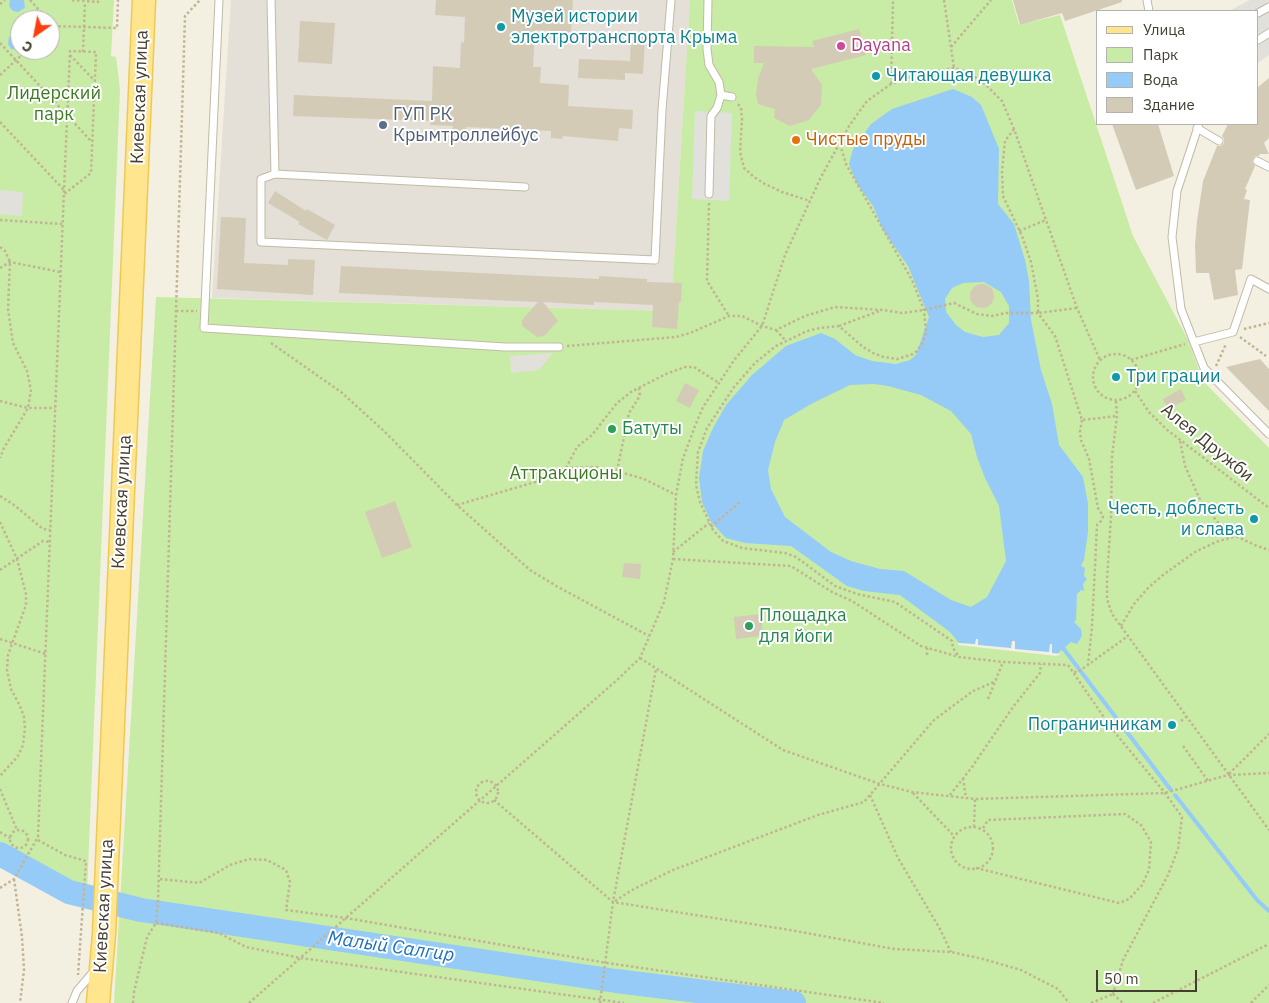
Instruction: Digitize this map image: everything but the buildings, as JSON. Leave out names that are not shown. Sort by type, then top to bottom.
[{"type":"main road","name":"Киевская улица","points":[[98,1003],[104,934],[96,863],[144,0]]},
{"type":"lane","points":[[219,0],[204,328],[505,347],[558,347]]},
{"type":"lane","points":[[271,0],[275,174]]},
{"type":"lane","points":[[525,187],[275,174],[261,179],[261,242],[655,260],[662,110],[671,0]]},
{"type":"lane","points":[[708,0],[707,49],[709,65],[719,82],[721,95],[717,108],[711,116],[710,194]]},
{"type":"lane","points":[[721,95],[732,97]]},
{"type":"lane","points":[[1219,141],[1198,126],[1177,191],[1172,237],[1181,309],[1204,368],[1269,434]]},
{"type":"lane","points":[[1257,161],[1269,167]]},
{"type":"lane","points":[[1194,342],[1233,332],[1251,279],[1269,289]]},
{"type":"lane","points":[[72,1003],[77,991],[102,961]]},
{"type":"path","points":[[0,4],[5,0]]},
{"type":"path","points":[[30,0],[39,10]]},
{"type":"path","points":[[72,0],[85,2],[98,2],[98,0]]},
{"type":"path","points":[[60,26],[117,28],[118,0]]},
{"type":"path","points":[[133,1003],[146,937],[156,923],[160,879],[185,16],[200,0]]},
{"type":"path","points":[[891,84],[892,0]]},
{"type":"path","points":[[944,0],[954,68]]},
{"type":"path","points":[[951,47],[991,0]]},
{"type":"path","points":[[83,52],[85,2]]},
{"type":"path","points":[[0,43],[10,54]]},
{"type":"path","points":[[63,195],[91,174],[95,81],[96,52],[70,51],[69,54]]},
{"type":"path","points":[[69,54],[95,81]]},
{"type":"path","points":[[0,888],[14,879],[38,837],[69,54]]},
{"type":"path","points":[[0,76],[16,60],[92,142]]},
{"type":"path","points":[[249,1003],[640,658],[664,602],[673,559],[676,495],[683,458],[697,421],[703,408],[735,359],[762,326],[785,255],[821,177],[849,126],[867,101],[891,84],[915,75],[954,68],[967,72],[985,84],[1002,101],[1014,129],[1077,308],[1100,360]]},
{"type":"path","points":[[732,97],[741,108],[740,152],[744,168],[754,178],[765,184],[810,201]]},
{"type":"path","points":[[0,122],[64,190]]},
{"type":"path","points":[[1014,129],[1005,141],[1002,172],[1003,196],[1031,262],[1038,299],[1036,313],[1055,336],[1082,420],[1081,440],[1089,459],[1098,508],[1103,516],[1097,525],[1092,627],[1088,665]]},
{"type":"path","points":[[838,326],[875,354],[897,359],[917,351],[926,333],[926,310],[912,280],[846,164],[840,144]]},
{"type":"path","points":[[710,194],[707,281],[729,316]]},
{"type":"path","points":[[0,220],[62,224]]},
{"type":"path","points":[[1019,231],[1046,220]]},
{"type":"path","points":[[0,247],[6,251],[10,262],[8,309],[13,343],[27,371],[31,390],[28,408],[0,458]]},
{"type":"path","points":[[0,268],[10,262],[60,272]]},
{"type":"path","points":[[776,330],[804,316],[835,307],[902,313],[926,310],[954,303],[977,314],[992,316],[1006,313],[1036,313],[1077,308]]},
{"type":"path","points":[[883,310],[838,326],[820,328],[786,341],[776,346],[755,363],[734,387],[707,428],[698,452],[696,485],[700,502],[709,524],[723,541],[742,548],[785,553],[796,557],[835,586],[856,594],[895,602],[952,641],[953,648],[959,657]]},
{"type":"path","points":[[176,311],[206,311]]},
{"type":"path","points":[[558,347],[676,336],[690,333],[729,316],[742,316],[762,326],[776,330],[786,341]]},
{"type":"path","points":[[1215,371],[1217,361],[1233,332],[1269,323]]},
{"type":"path","points":[[253,331],[341,392],[385,432],[457,506],[530,570],[558,588],[649,636]]},
{"type":"path","points":[[1233,332],[1266,356]]},
{"type":"path","points":[[1131,360],[1194,342]]},
{"type":"path","points":[[1113,354],[1126,356],[1131,360],[1138,371],[1138,385],[1135,391],[1124,399],[1116,401],[1108,400],[1101,396],[1093,382],[1095,366],[1100,360],[1113,354]]},
{"type":"path","points":[[566,468],[577,447],[592,435],[617,403],[639,388],[666,374],[686,367],[694,367],[719,383]]},
{"type":"path","points":[[618,471],[629,413],[638,400],[639,388]]},
{"type":"path","name":"Алея Дружби","points":[[1135,391],[1149,412],[1180,439],[1269,508]]},
{"type":"path","points":[[0,401],[28,408],[55,408]]},
{"type":"path","points":[[1116,401],[1117,416],[1112,456],[1107,599],[1112,614],[1269,830]]},
{"type":"path","points":[[1082,420],[1117,416]]},
{"type":"path","points":[[1180,439],[1184,466],[1201,502],[1226,531],[1269,550]]},
{"type":"path","points":[[457,506],[542,480],[566,468],[595,467],[618,471],[644,479],[676,495]]},
{"type":"path","points":[[0,496],[43,529],[50,530]]},
{"type":"path","points":[[711,527],[741,502]]},
{"type":"path","points":[[0,522],[17,559],[26,594],[26,605],[8,655],[7,670],[11,689],[20,706],[25,728],[23,744],[18,756],[0,776]]},
{"type":"path","points":[[673,552],[709,524]]},
{"type":"path","points":[[1121,626],[1134,604],[1163,575],[1196,552],[1216,542],[1236,536]]},
{"type":"path","points":[[0,570],[43,541],[50,542]]},
{"type":"path","points":[[673,559],[792,566],[832,592],[852,601],[921,646],[959,657],[1003,662],[1068,665],[1112,729],[1165,793],[1182,817],[1178,849],[1168,875],[1123,960],[1113,994]]},
{"type":"path","points":[[1073,672],[1078,672],[1128,636]]},
{"type":"path","points":[[0,639],[46,654]]},
{"type":"path","points":[[927,648],[927,655]]},
{"type":"path","points":[[640,658],[783,750],[880,784],[912,792],[966,798],[1165,793],[1228,775],[1269,773]]},
{"type":"path","points":[[988,699],[1003,662]]},
{"type":"path","points":[[949,796],[1040,673],[1041,664]]},
{"type":"path","points":[[601,1001],[613,902],[656,669]]},
{"type":"path","points":[[613,902],[632,890],[673,870],[818,815],[864,802],[934,720],[973,691],[996,681]]},
{"type":"path","points":[[1181,721],[1186,717]]},
{"type":"path","points":[[1228,775],[1269,734]]},
{"type":"path","points":[[1183,746],[1208,781]]},
{"type":"path","points":[[963,778],[966,798]]},
{"type":"path","points":[[487,781],[495,785],[498,794],[494,800],[488,803],[479,800],[476,793],[480,783],[487,781]]},
{"type":"path","points":[[0,789],[17,830]]},
{"type":"path","points":[[912,792],[954,836]]},
{"type":"path","points":[[870,795],[898,858],[940,929],[951,952]]},
{"type":"path","points":[[974,827],[975,798]]},
{"type":"path","points":[[494,800],[613,902],[790,930],[894,949],[951,952],[1021,970],[1058,989],[1069,1003]]},
{"type":"path","points":[[976,868],[984,865],[990,859],[992,842],[988,835],[974,827],[960,831],[954,836],[951,844],[951,852],[960,866],[976,868],[1119,903],[1129,899],[1142,886],[1149,870],[1151,842],[1141,825],[1124,814],[988,820],[982,830]]},
{"type":"path","points":[[17,830],[24,831],[28,837],[27,844],[22,848],[16,848],[11,844],[10,838],[17,830]]},
{"type":"path","points":[[0,832],[10,838]]},
{"type":"path","points":[[37,840],[65,855],[96,863],[82,927],[77,991]]},
{"type":"path","points":[[27,844],[32,847]]},
{"type":"path","points":[[160,879],[199,883],[230,865],[249,859],[267,860],[286,870],[290,882],[286,910],[346,918],[606,965],[884,1003]]},
{"type":"path","points":[[14,879],[22,937],[24,970],[20,1003]]},
{"type":"path","points":[[156,923],[218,933],[246,947],[300,958],[624,1003]]},
{"type":"path","points":[[1153,1003],[1269,944]]},
{"type":"path","points":[[1251,1003],[1269,985]]},
{"type":"path","points":[[1091,1003],[1113,994]]},
{"type":"path","points":[[1113,994],[1123,1003]]},
{"type":"shaded area","points":[[231,0],[690,0],[671,311],[212,298]]},
{"type":"shaded area","points":[[1250,0],[1269,0],[1269,55],[1259,62],[1259,10],[1231,10]]},
{"type":"shaded area","points":[[695,111],[732,113],[729,201],[692,199]]},
{"type":"shaded area","points":[[0,190],[23,192],[22,216],[0,214]]},
{"type":"shaded area","points":[[553,353],[539,370],[511,373],[510,356]]},
{"type":"green space","name":"Лидерский парк","points":[[0,0],[114,0],[111,56],[116,57],[120,89],[87,893],[72,892],[0,851]]},
{"type":"green space","name":"Аттракционы","points":[[690,0],[1012,0],[1019,25],[1060,15],[1133,236],[1188,340],[1203,381],[1269,448],[1269,1003],[114,1003],[156,297],[671,311]]},
{"type":"water","points":[[10,0],[24,0],[25,8],[22,10],[12,10],[9,6]]},
{"type":"water","points":[[953,89],[972,97],[981,105],[999,149],[998,204],[1014,224],[1025,260],[1029,281],[1031,320],[1041,370],[1052,404],[1059,445],[1083,477],[1088,504],[1088,532],[1084,560],[1081,566],[1085,568],[1084,576],[1087,579],[1083,584],[1084,591],[1081,590],[1077,594],[1076,620],[1074,622],[1081,629],[1082,636],[1077,644],[1071,642],[1057,654],[959,643],[950,632],[900,595],[864,591],[847,586],[791,546],[745,543],[726,538],[711,522],[702,502],[699,478],[703,451],[713,428],[726,405],[752,375],[786,346],[821,333],[835,339],[855,355],[872,361],[896,364],[910,360],[916,355],[929,317],[908,266],[883,230],[873,206],[857,184],[849,164],[853,149],[871,124],[892,109]],"holes":[[[984,282],[1001,292],[1009,306],[1009,323],[999,335],[983,337],[965,332],[956,325],[946,312],[945,299],[952,288],[963,283]],[[874,384],[921,395],[951,411],[971,434],[985,478],[999,506],[1006,561],[987,597],[971,607],[951,600],[904,571],[880,569],[851,561],[831,552],[785,517],[771,489],[768,470],[775,442],[784,420],[850,385]]]},
{"type":"pier","points":[[976,639],[978,639],[978,645],[1011,648],[1012,641],[1015,641],[1015,649],[1049,652],[1050,644],[1052,644],[1052,653],[1061,654],[1056,656],[958,645],[958,643],[975,644]]},
{"type":"waterway","points":[[1063,648],[1171,790]]},
{"type":"waterway","points":[[1175,795],[1257,900],[1269,911]]},
{"type":"waterway","name":"Малый Салгир","points":[[0,854],[69,892],[141,910],[616,981],[794,1003]]},
{"type":"place","name":"Музей истории электротранспорта Крыма","points":[[501,27]]},
{"type":"place","name":"Dayana","points":[[841,46]]},
{"type":"place","name":"Читающая девушка","points":[[876,76]]},
{"type":"place","name":"ГУП РК Крымтроллейбус","points":[[383,125]]},
{"type":"place","name":"Чистые пруды","points":[[796,140]]},
{"type":"place","name":"Три грации","points":[[1116,377]]},
{"type":"place","name":"Батуты","points":[[612,429]]},
{"type":"place","name":"Честь, доблесть и слава","points":[[1254,519]]},
{"type":"place","name":"Площадка для йоги","points":[[749,626]]},
{"type":"place","name":"Пограничникам","points":[[1172,725]]}]
